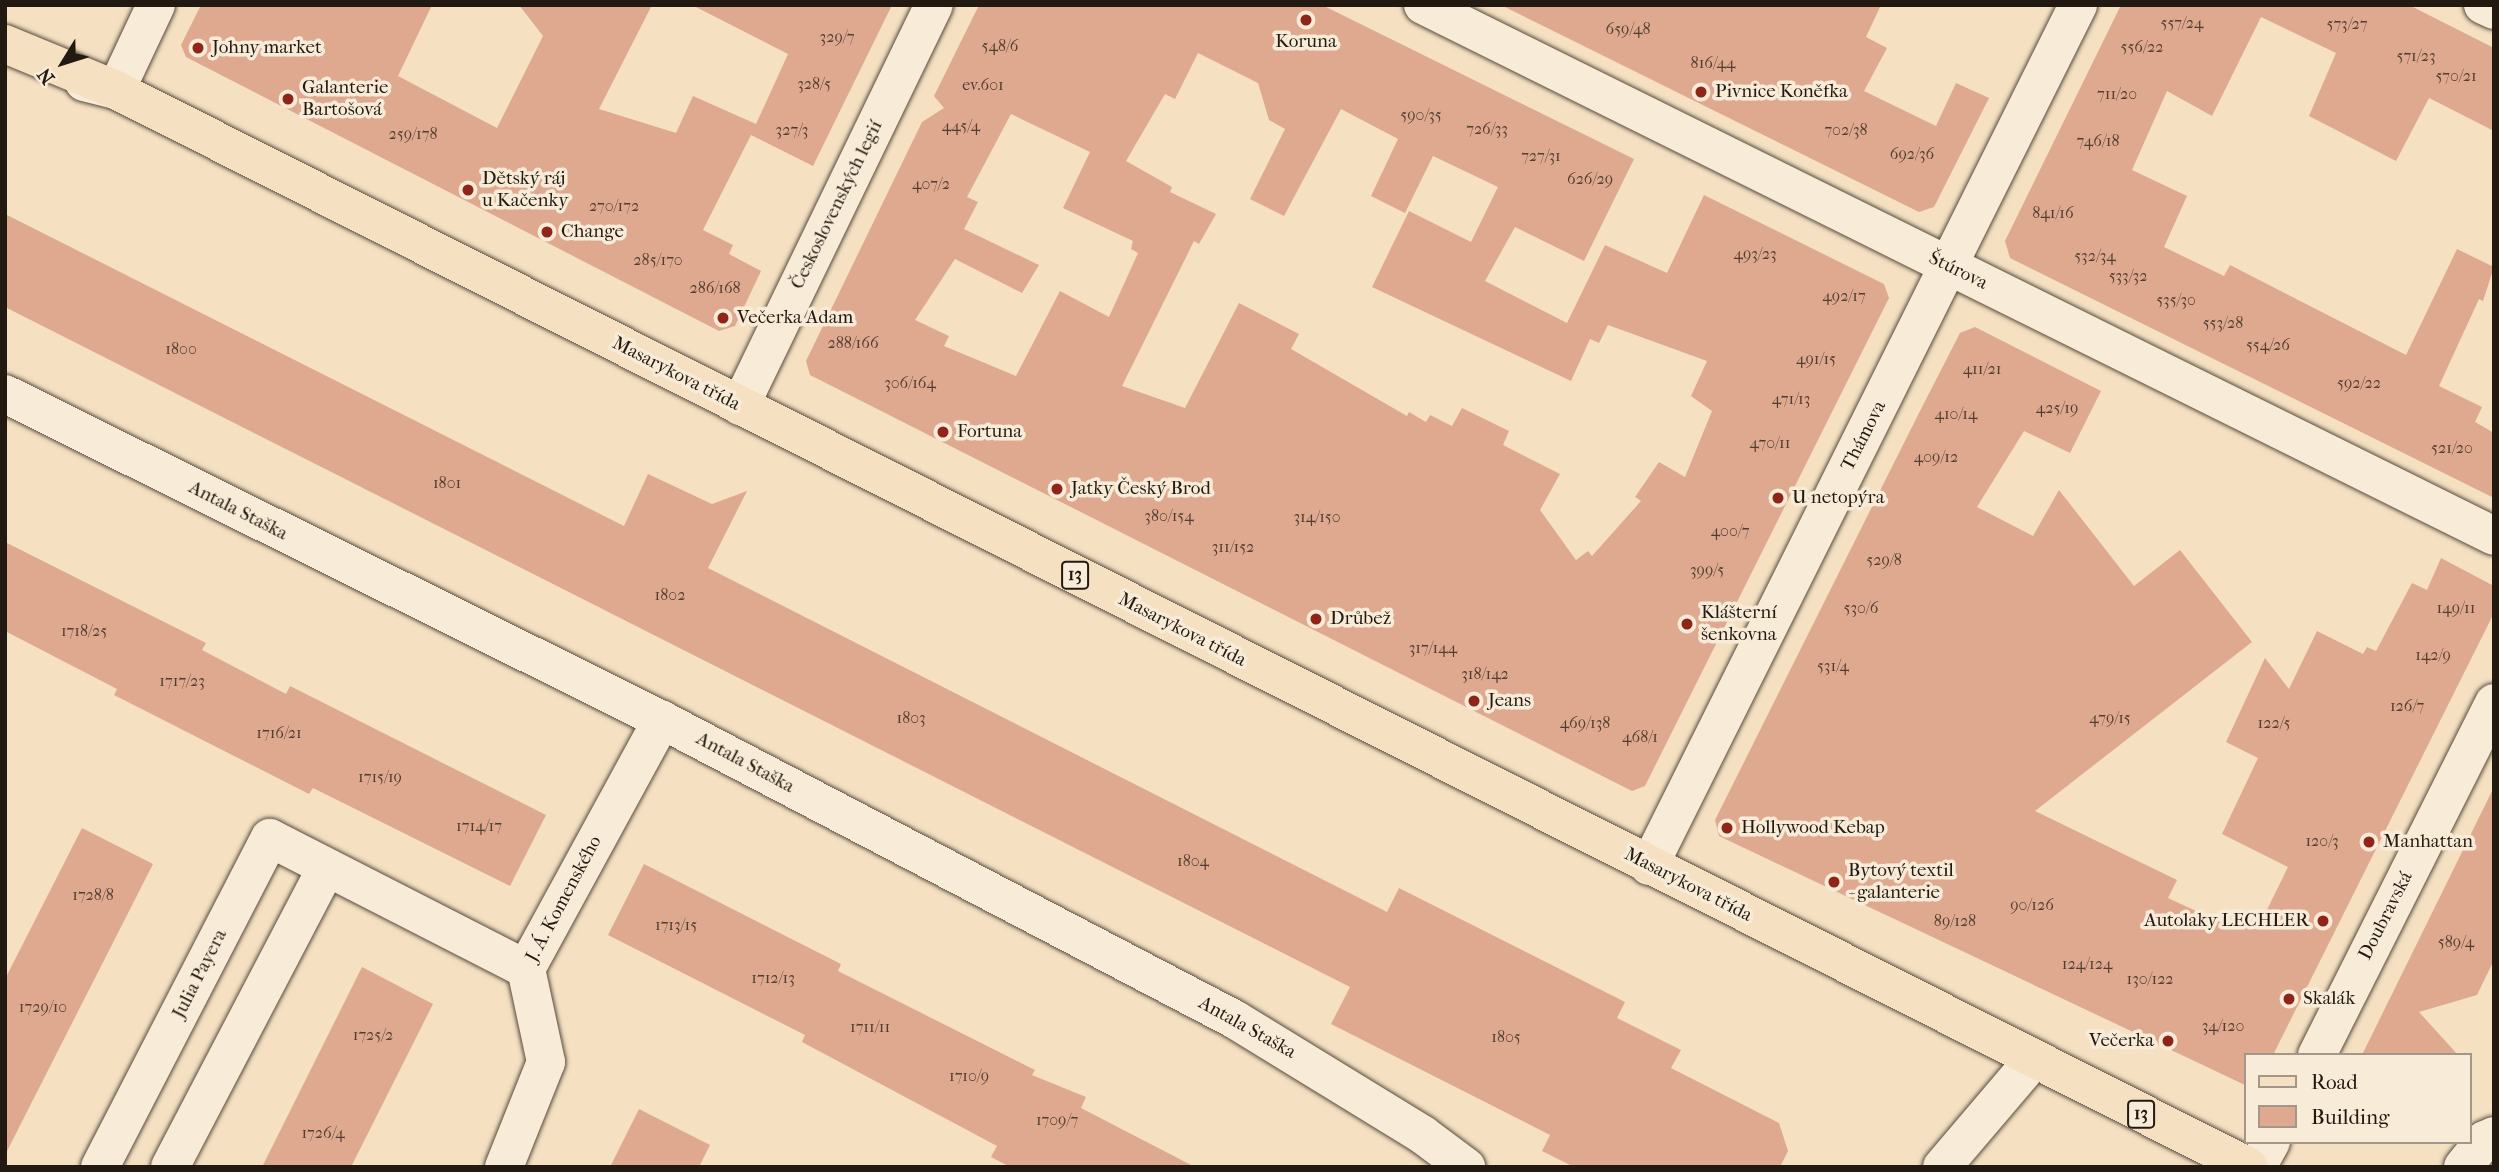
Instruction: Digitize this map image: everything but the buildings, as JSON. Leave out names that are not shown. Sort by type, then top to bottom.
[{"type":"main road","name":"Masarykova třída","points":[[5,19],[116,90]]},
{"type":"main road","name":"Masarykova třída","points":[[5,44],[116,90],[2249,1167]]},
{"type":"street","points":[[5,63],[116,90],[156,5]]},
{"type":"street","name":"Československých legií","points":[[740,406],[934,5]]},
{"type":"street","name":"Štúrova","points":[[1423,5],[2494,536]]},
{"type":"street","name":"Thámova","points":[[1649,866],[2078,5]]},
{"type":"street","points":[[2483,5],[2494,10]]},
{"type":"street","name":"Antala Staška","points":[[5,394],[662,720],[1234,1019],[1423,1135],[1466,1167]]},
{"type":"street","name":"Doubravská","points":[[2318,1053],[2494,703]]},
{"type":"street","name":"J. Á. Komenského","points":[[504,1167],[546,1062],[526,969],[662,720]]},
{"type":"street","name":"Julia Payera","points":[[100,1167],[270,838],[526,969]]},
{"type":"street","points":[[170,1167],[326,868]]},
{"type":"street","points":[[1942,1167],[2033,1060]]},
{"type":"street","points":[[2463,1167],[2494,1136]]},
{"type":"street","points":[[2257,1167],[2269,1144]]},
{"type":"place","name":"Koruna","points":[[1306,20]]},
{"type":"place","name":"Johny market","points":[[198,48]]},
{"type":"place","name":"Pivnice Koněfka","points":[[1701,92]]},
{"type":"place","name":"Galanterie Bartošová","points":[[288,99]]},
{"type":"place","name":"Dětský ráj u Kačenky","points":[[468,190]]},
{"type":"place","name":"Change","points":[[547,232]]},
{"type":"place","name":"Večerka Adam","points":[[723,318]]},
{"type":"place","name":"Fortuna","points":[[943,432]]},
{"type":"place","name":"Jatky Český Brod","points":[[1057,489]]},
{"type":"place","name":"U netopýra","points":[[1778,498]]},
{"type":"place","name":"Drůbež","points":[[1316,619]]},
{"type":"place","name":"Klášterní šenkovna","points":[[1687,624]]},
{"type":"place","name":"Jeans","points":[[1474,701]]},
{"type":"place","name":"Hollywood Kebap","points":[[1727,828]]},
{"type":"place","name":"Manhattan","points":[[2369,842]]},
{"type":"place","name":"Bytový textil - galanterie","points":[[1834,882]]},
{"type":"place","name":"Autolaky LECHLER","points":[[2323,921]]},
{"type":"place","name":"Skalák","points":[[2289,999]]},
{"type":"place","name":"Večerka","points":[[2168,1041]]}]
